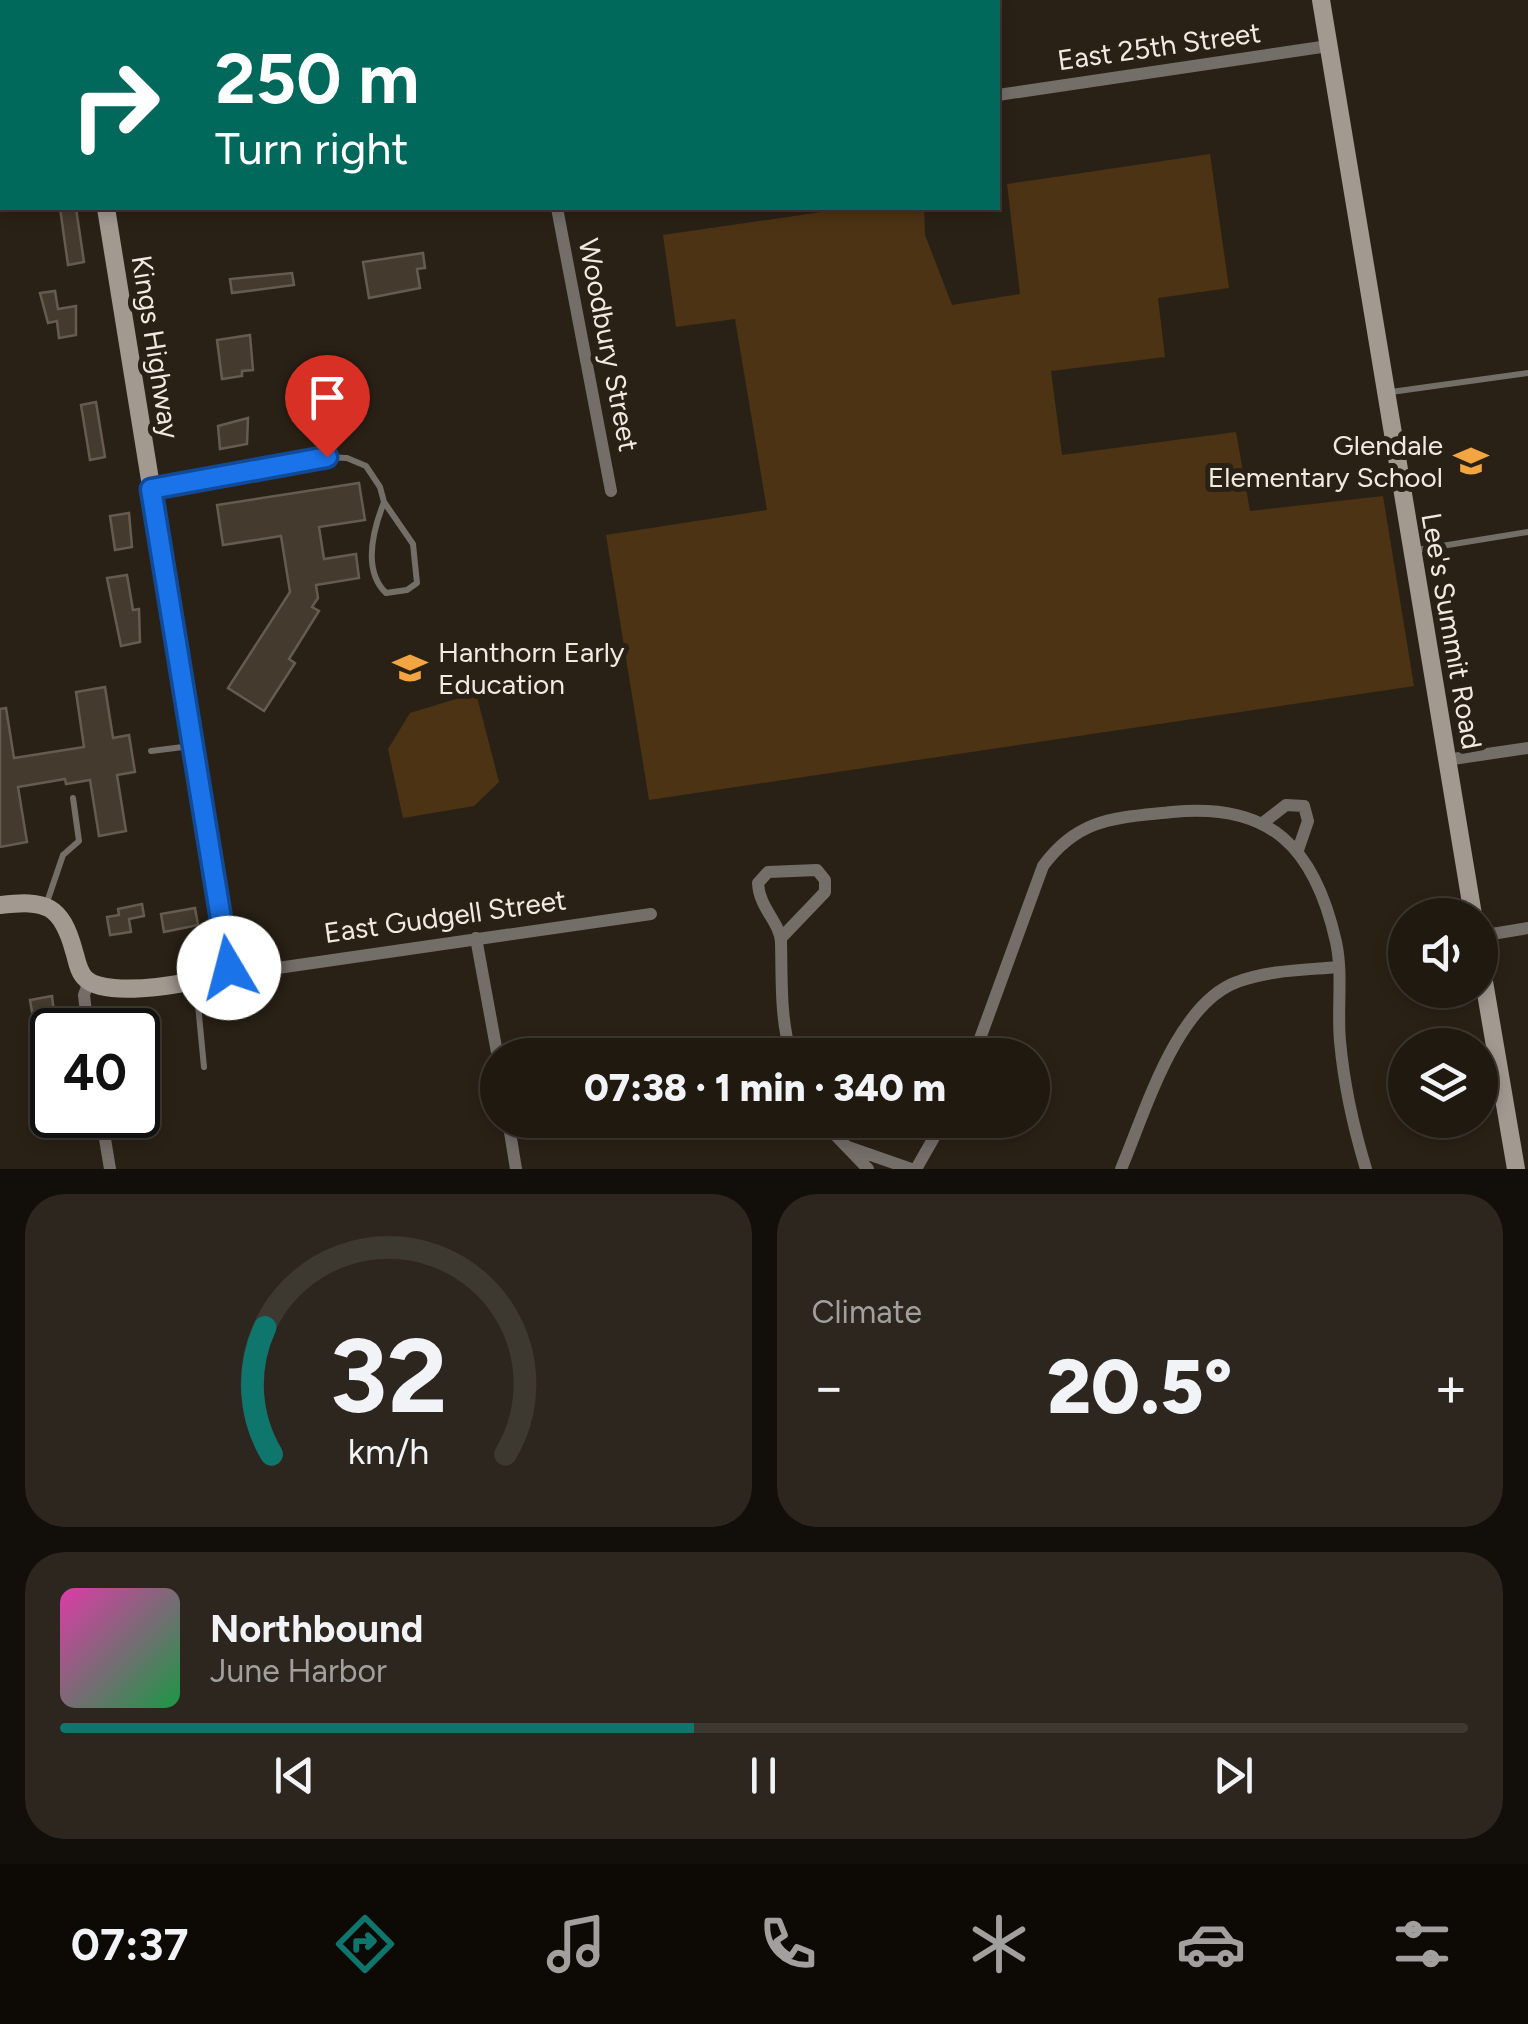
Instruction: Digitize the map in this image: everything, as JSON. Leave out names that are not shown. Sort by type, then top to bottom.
[{"type":"main road","name":"Lee's Summit Road","points":[[1321,0],[1470,898]]},
{"type":"main road","name":"Kings Highway","points":[[106,210],[229,968]]},
{"type":"main road","points":[[0,905],[46,905],[64,920],[79,970],[88,982]]},
{"type":"main road","name":"East Gudgell Street","points":[[88,982],[118,990],[195,979],[229,968]]},
{"type":"main road","points":[[1489,1008],[1516,1169]]},
{"type":"street","name":"East 25th Street","points":[[1000,94],[1328,46]]},
{"type":"street","name":"Woodbury Street","points":[[557,210],[612,491]]},
{"type":"street","points":[[1446,760],[1528,748]]},
{"type":"street","points":[[1264,822],[1286,805],[1304,806],[1308,822],[1298,850]]},
{"type":"street","points":[[980,1038],[1044,866],[1060,844],[1084,827],[1130,816],[1199,809],[1264,822],[1298,850],[1315,880],[1336,943],[1338,1017],[1349,1112],[1366,1169]]},
{"type":"street","points":[[781,938],[762,907],[758,883],[768,872],[817,870],[826,880],[825,892],[781,938],[778,962],[786,1038]]},
{"type":"street","name":"East Gudgell Street","points":[[229,968],[257,971],[651,914]]},
{"type":"street","points":[[1498,933],[1528,928]]},
{"type":"street","points":[[476,938],[494,1038]]},
{"type":"street","points":[[1121,1169],[1185,1026],[1214,994],[1258,976],[1338,967]]},
{"type":"street","points":[[86,1008],[88,982]]},
{"type":"street","points":[[105,1138],[110,1169]]},
{"type":"street","points":[[511,1138],[516,1169]]},
{"type":"street","points":[[839,1138],[868,1169]]},
{"type":"street","points":[[848,1147],[914,1169],[933,1138]]},
{"type":"lane","points":[[1384,393],[1528,373]]},
{"type":"lane","points":[[151,489],[327,457],[348,458],[366,466],[380,486],[384,502],[413,544],[417,584],[397,592],[386,592],[376,584],[371,543],[384,502]]},
{"type":"lane","points":[[1411,552],[1528,532]]},
{"type":"lane","points":[[151,751],[192,746]]},
{"type":"lane","points":[[46,905],[63,855],[79,841],[73,798]]},
{"type":"lane","points":[[195,979],[204,1067]]},
{"type":"shaded area","points":[[1210,154],[1229,288],[1158,298],[1165,357],[1051,371],[1062,455],[1236,432],[1250,511],[1383,496],[1414,686],[649,800],[606,535],[767,510],[735,319],[676,327],[663,235],[835,210],[924,210],[925,235],[952,305],[1020,294],[1007,184]]},
{"type":"shaded area","points":[[476,693],[499,782],[474,806],[403,818],[388,749],[410,713]]},
{"type":"building","points":[[60,210],[76,210],[84,262],[68,265]]},
{"type":"building","points":[[423,253],[425,268],[417,269],[420,288],[369,298],[363,262]]},
{"type":"building","points":[[292,273],[294,285],[232,293],[230,279]]},
{"type":"building","points":[[55,291],[58,309],[76,306],[76,335],[59,338],[57,321],[48,323],[40,293]]},
{"type":"building","points":[[250,335],[253,370],[222,379],[217,340]]},
{"type":"building","points":[[96,402],[105,457],[90,460],[81,405]]},
{"type":"building","points":[[248,418],[247,444],[220,449],[218,426]]},
{"type":"building","points":[[359,483],[365,520],[319,527],[324,559],[356,554],[359,578],[316,585],[318,598],[312,607],[319,611],[289,659],[295,663],[264,711],[228,688],[290,592],[281,536],[223,545],[217,505]]},
{"type":"building","points":[[129,513],[132,547],[115,550],[110,516]]},
{"type":"building","points":[[127,575],[133,610],[139,609],[140,642],[121,646],[107,578]]},
{"type":"building","points":[[105,687],[113,738],[129,735],[135,772],[117,775],[126,831],[99,836],[90,780],[66,784],[65,779],[18,787],[27,842],[0,847],[0,709],[6,708],[14,758],[84,747],[76,692]]},
{"type":"building","points":[[142,904],[144,916],[129,919],[131,932],[110,935],[107,917],[119,915],[118,909]]},
{"type":"building","points":[[195,908],[198,925],[164,932],[161,914]]},
{"type":"building","points":[[52,996],[53,1008],[31,1008],[30,1000]]},
{"type":"place","name":"Glendale Elementary School","points":[[1471,461]]},
{"type":"place","name":"Hanthorn Early Education","points":[[410,668]]},
{"type":"route","points":[[229,968],[151,489],[327,457]]}]
